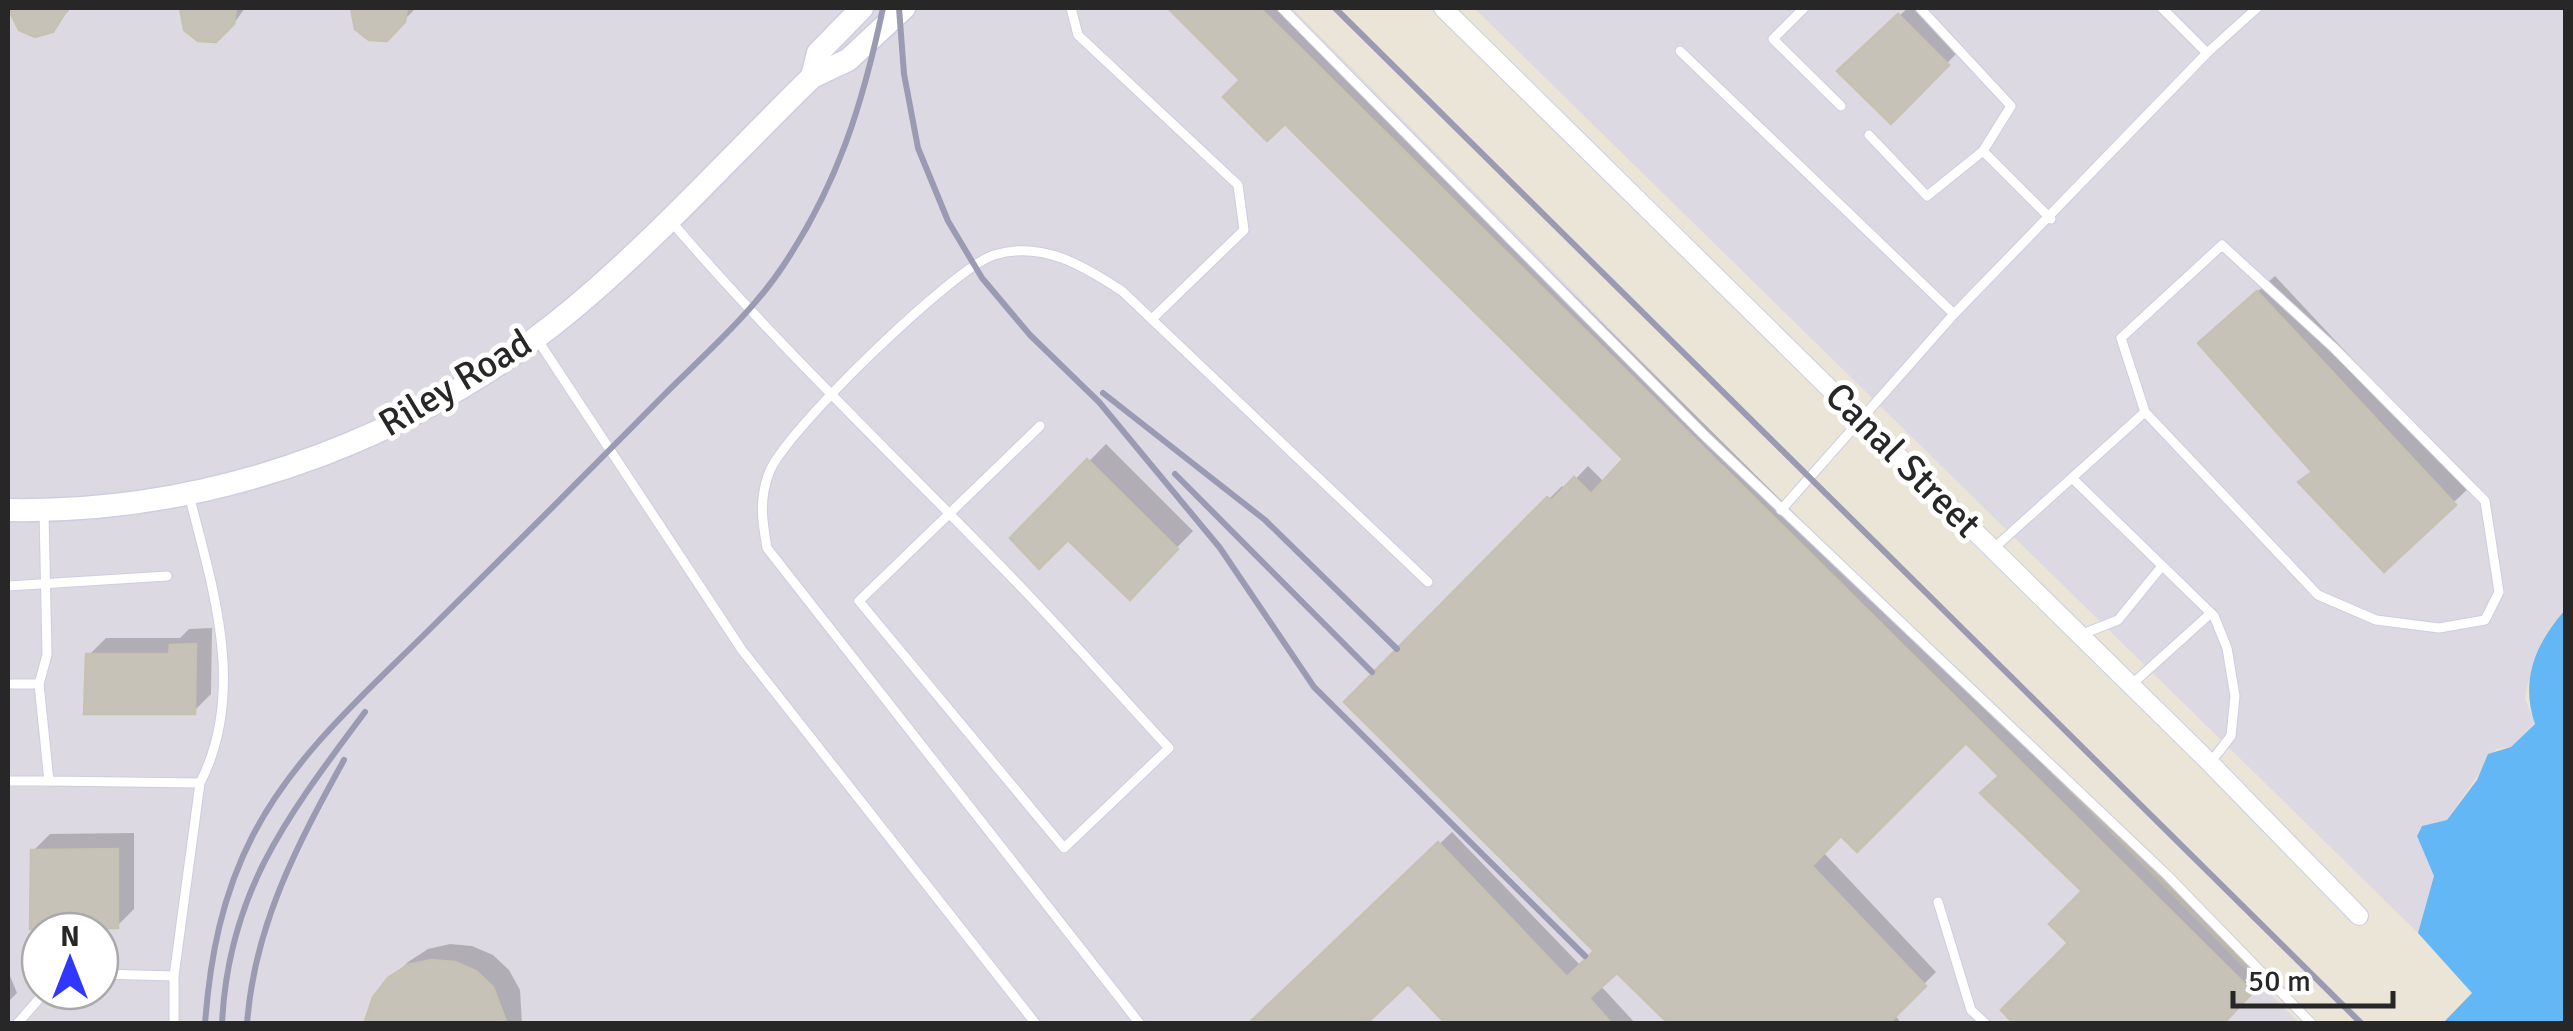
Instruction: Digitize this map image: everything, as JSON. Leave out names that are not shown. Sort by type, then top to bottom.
[{"type":"main road","name":"Riley Road","points":[[812,77],[818,53],[862,8]]},
{"type":"main road","name":"Riley Road","points":[[8,510],[189,495],[273,472],[362,438],[468,384],[598,288],[812,77],[848,60],[904,8]]},
{"type":"street","name":"Canal Street","points":[[1443,8],[2210,763],[2359,916]]},
{"type":"lane","points":[[1071,8],[1078,34],[1238,186],[1244,209],[1244,230],[1152,319]]},
{"type":"lane","points":[[1282,8],[1781,510],[2168,875],[2312,1024]]},
{"type":"lane","points":[[1804,8],[1773,39],[1841,106]]},
{"type":"lane","points":[[1868,136],[1927,196],[1982,151],[2012,106],[1920,8]]},
{"type":"lane","points":[[2162,8],[2208,53]]},
{"type":"lane","points":[[1781,510],[1954,314],[2051,219],[2208,53],[2257,8]]},
{"type":"lane","points":[[1680,50],[1954,314]]},
{"type":"lane","points":[[1982,151],[2051,219]]},
{"type":"lane","points":[[669,218],[754,319],[951,516],[1169,748],[1064,848],[859,601],[951,516],[1040,426]]},
{"type":"lane","points":[[2222,245],[2334,348],[2485,501],[2498,592],[2485,620],[2439,628],[2376,620],[2318,595],[2144,412],[2121,338],[2222,245]]},
{"type":"lane","points":[[1140,1024],[767,548],[759,508],[770,468],[829,394],[963,271],[994,255],[1036,251],[1076,261],[1122,291],[1428,582]]},
{"type":"lane","points":[[536,336],[742,650],[1036,1024]]},
{"type":"lane","points":[[1993,549],[2144,412]]},
{"type":"lane","points":[[2072,478],[2211,613],[2227,648],[2236,696],[2231,736],[2210,763]]},
{"type":"lane","points":[[174,1024],[174,976],[200,783],[217,750],[224,650],[219,610],[189,495]]},
{"type":"lane","points":[[44,510],[46,654],[38,684],[49,781]]},
{"type":"lane","points":[[2080,635],[2118,620],[2162,566]]},
{"type":"lane","points":[[8,586],[46,587],[168,576]]},
{"type":"lane","points":[[2131,685],[2211,613]]},
{"type":"lane","points":[[8,684],[38,684]]},
{"type":"lane","points":[[8,781],[200,783]]},
{"type":"lane","points":[[1938,902],[1971,1010],[1986,1024]]},
{"type":"lane","points":[[120,975],[174,976]]},
{"type":"shaded area","points":[[8,8],[1292,8],[2299,1023],[8,1023]]},
{"type":"shaded area","points":[[1474,8],[2565,8],[2565,610],[2550,627],[2528,682],[2525,699],[2535,723],[2511,747],[2496,749],[2447,820],[2422,826],[2417,835],[2434,876],[2418,933]]},
{"type":"water","points":[[2565,610],[2565,1023],[2443,1023],[2472,993],[2418,933],[2434,876],[2417,836],[2422,826],[2447,820],[2477,780],[2488,754],[2511,747],[2535,724],[2529,693],[2533,664],[2546,636]]},
{"type":"building","points":[[8,8],[68,8],[53,32],[35,37],[19,30]]},
{"type":"building","points":[[180,8],[236,8],[234,24],[216,42],[198,41],[184,30]]},
{"type":"building","points":[[351,8],[407,8],[405,22],[387,41],[369,40],[355,29]]},
{"type":"building","points":[[1168,8],[1260,8],[2253,992],[2223,1024],[2014,1024],[2001,1010],[2068,943],[2049,924],[2082,891],[1980,793],[1999,776],[1966,743],[1857,852],[1841,836],[1812,866],[1926,986],[1888,1024],[1669,1024],[1617,973],[1589,998],[1612,1024],[1446,1024],[1408,984],[1366,1024],[1248,1024],[1438,842],[1567,977],[1594,951],[1344,702],[1547,497],[1552,500],[1574,477],[1591,494],[1623,459],[1285,124],[1267,141],[1223,97],[1240,80]]},
{"type":"building","points":[[1898,14],[1949,65],[1891,124],[1837,71]]},
{"type":"building","points":[[2257,291],[2456,505],[2384,572],[2298,482],[2312,472],[2198,343]]},
{"type":"building","points":[[1087,459],[1178,549],[1130,600],[1068,540],[1039,569],[1010,538]]},
{"type":"building","points":[[196,644],[195,714],[84,714],[86,654],[169,654],[170,645]]},
{"type":"building","points":[[118,849],[118,911],[30,911],[31,850]]},
{"type":"building","points":[[431,960],[455,962],[476,971],[493,987],[507,1024],[364,1024],[373,997],[388,978],[408,965]]},
{"type":"railway","points":[[205,1024],[214,951],[226,904],[242,858],[270,805],[336,723],[727,333],[771,283],[802,235],[834,173],[867,77],[883,8]]},
{"type":"railway","points":[[899,8],[904,74],[918,148],[948,221],[982,278],[1030,335],[1099,402],[1220,548],[1314,687],[1585,956]]},
{"type":"railway","points":[[1335,8],[2362,1024]]},
{"type":"railway","points":[[1103,393],[1265,520],[1397,649]]},
{"type":"railway","points":[[1175,474],[1372,672]]},
{"type":"railway","points":[[222,1024],[236,933],[267,856],[311,785],[365,712]]},
{"type":"railway","points":[[247,1024],[258,953],[280,887],[344,760]]}]
